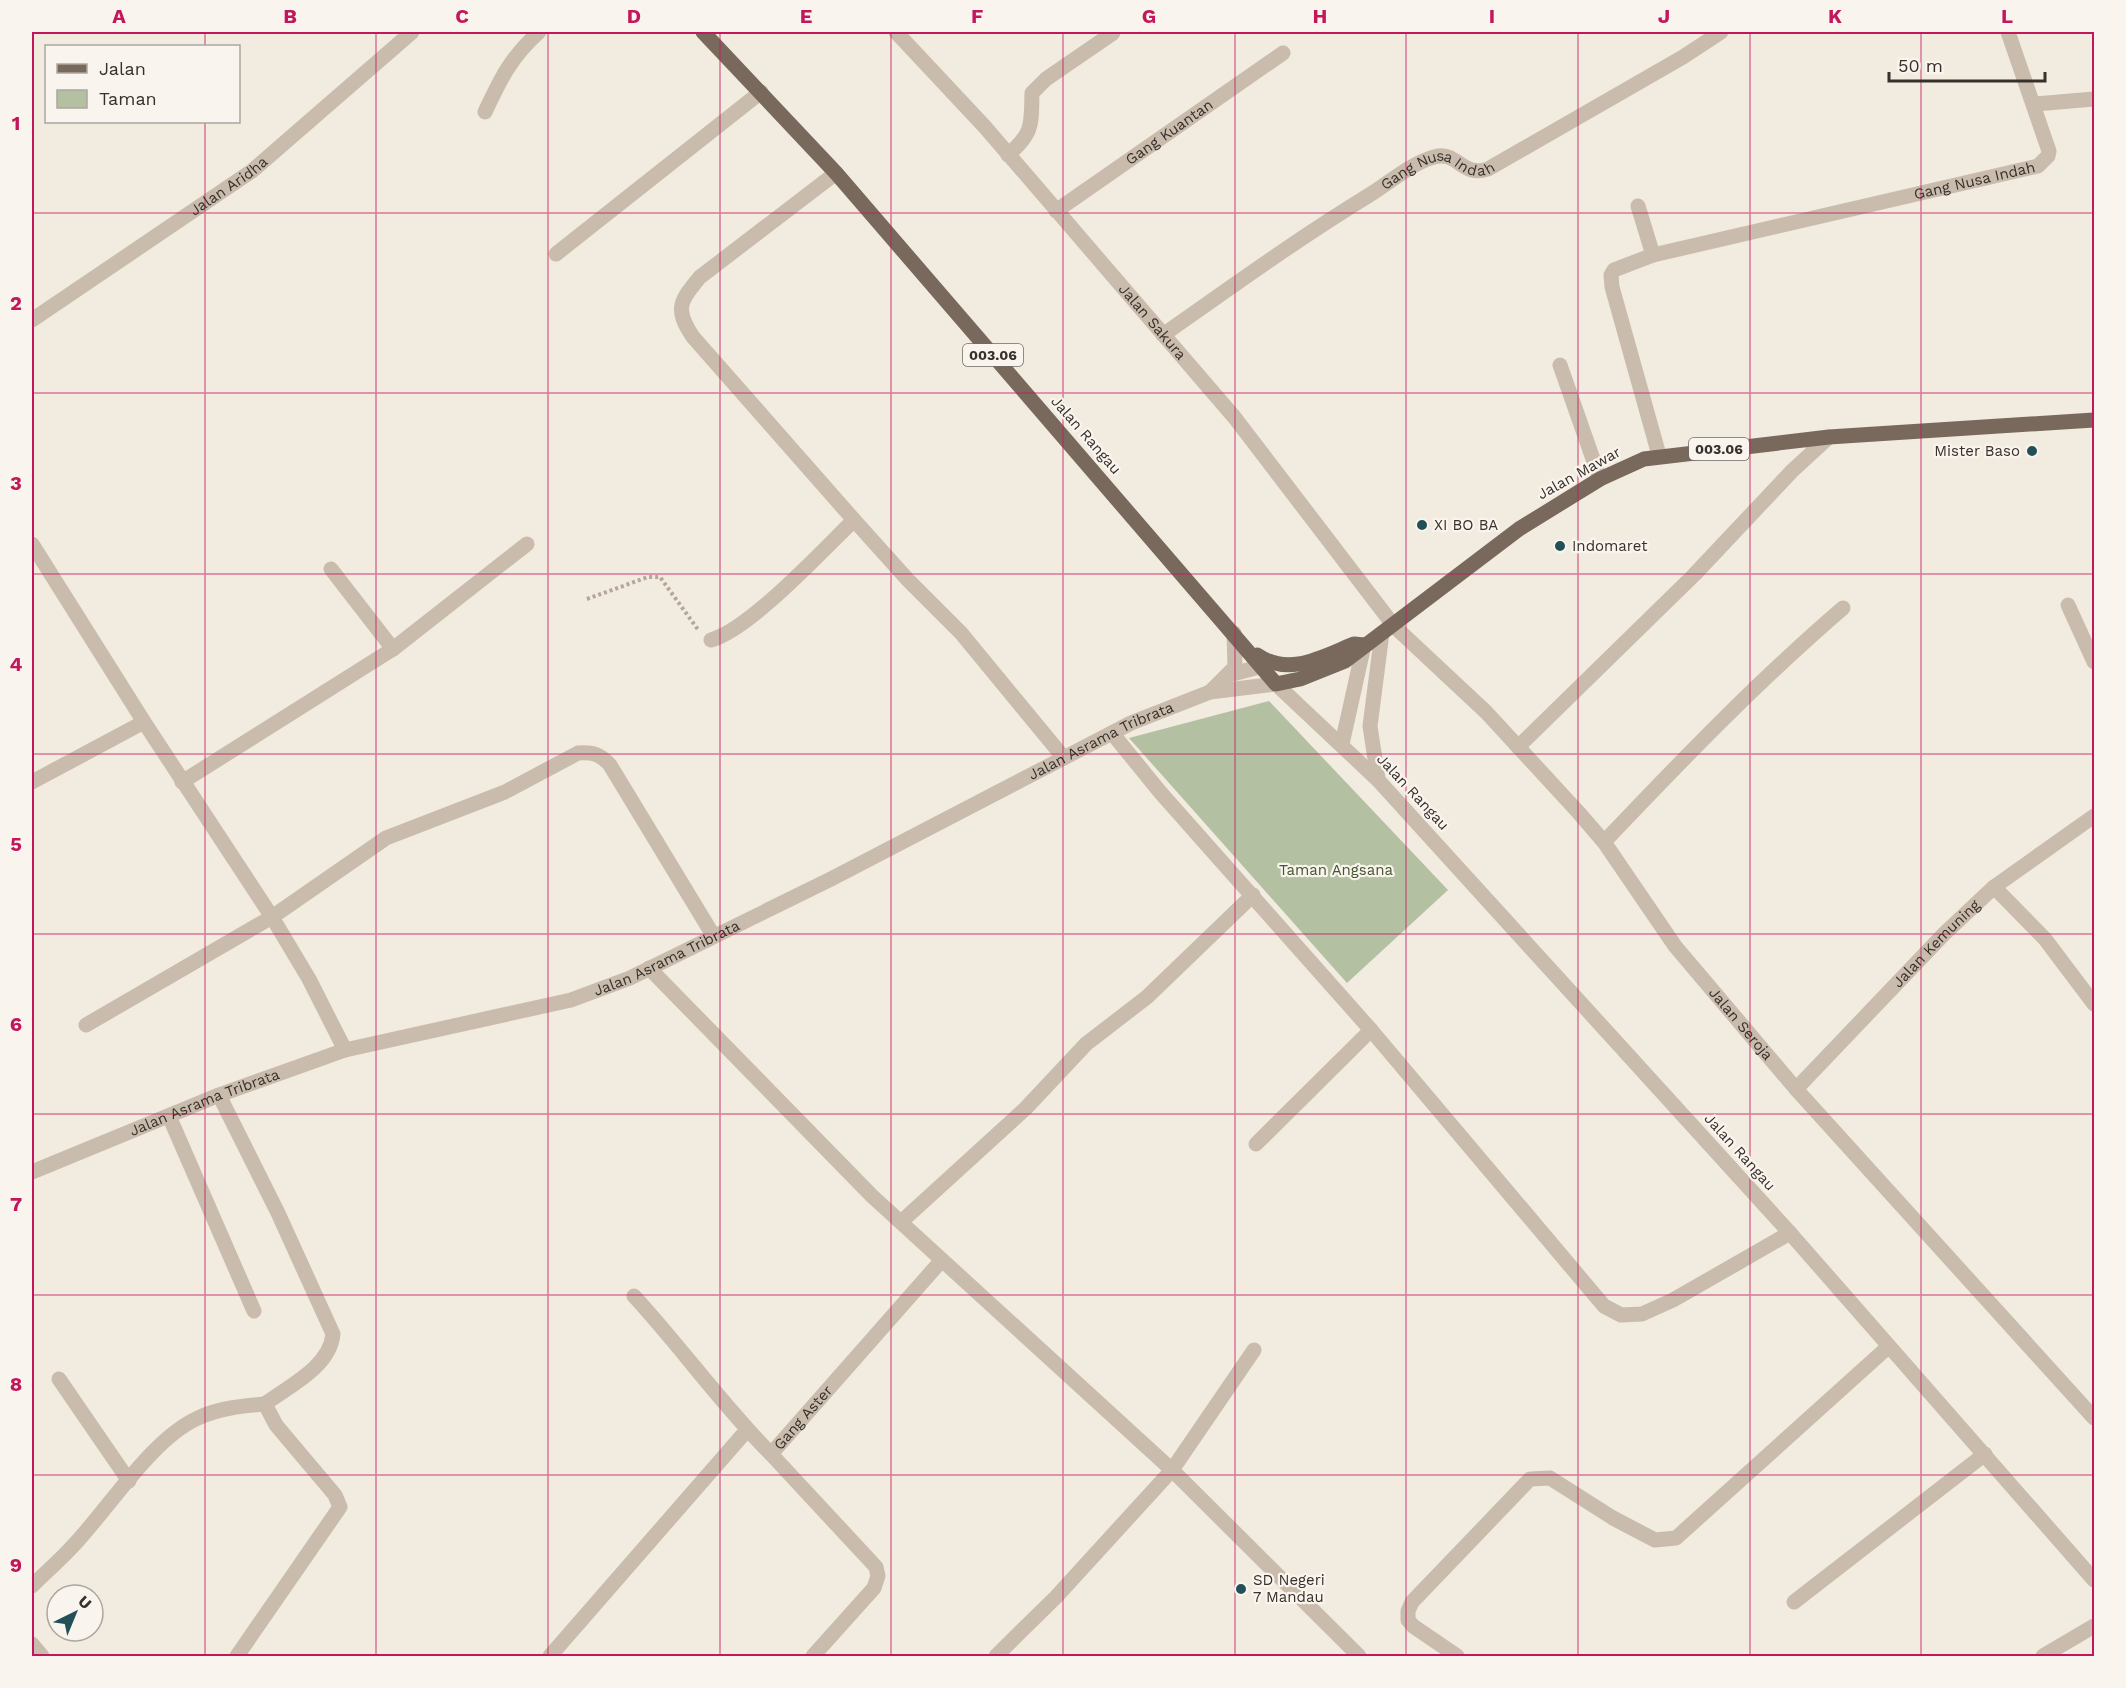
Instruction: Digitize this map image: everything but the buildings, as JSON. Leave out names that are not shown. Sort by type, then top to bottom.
[{"type":"main road","name":"Jalan Rangau","points":[[703,32],[836,173],[1247,648],[1266,665],[1276,684]]},
{"type":"main road","name":"Jalan Mawar","points":[[1276,684],[1300,679],[1345,661],[1519,529],[1600,479],[1629,464],[1659,455],[1829,437],[2094,420]]},
{"type":"main road","name":"003.06","points":[[1266,665],[1296,665],[1354,644],[1364,645]]},
{"type":"street","name":"Jalan Aridha","points":[[32,320],[252,171],[412,32]]},
{"type":"street","points":[[485,112],[506,67],[518,50],[539,32]]},
{"type":"street","name":"Gang Nusa Indah","points":[[1163,335],[1307,233],[1422,162],[1445,156],[1453,158],[1466,169],[1480,171],[1488,169],[1683,57],[1720,32]]},
{"type":"street","name":"Gang Nusa Indah","points":[[1653,255],[2038,166],[2048,156],[2049,151],[2035,104],[2008,32]]},
{"type":"street","name":"Jalan Sakura","points":[[900,33],[1008,154],[1235,418],[1388,630]]},
{"type":"street","points":[[1008,154],[1026,139],[1031,122],[1032,93],[1046,79],[1113,33]]},
{"type":"street","name":"Gang Kuantan","points":[[1056,211],[1283,53]]},
{"type":"street","points":[[556,254],[761,92]]},
{"type":"street","points":[[2035,104],[2094,99]]},
{"type":"street","points":[[836,173],[699,277],[686,293],[680,308],[682,321],[693,337],[854,520],[908,580],[961,633],[1064,758]]},
{"type":"street","points":[[1638,206],[1653,255],[1620,266],[1611,275],[1611,281],[1659,455]]},
{"type":"street","points":[[1560,365],[1600,479]]},
{"type":"street","points":[[1518,747],[1686,583],[1792,471],[1829,437]]},
{"type":"street","points":[[711,640],[735,628],[780,591],[854,520]]},
{"type":"street","points":[[32,544],[182,782],[272,916],[345,1050]]},
{"type":"street","points":[[182,782],[393,649],[527,544]]},
{"type":"street","points":[[332,569],[393,649]]},
{"type":"street","points":[[2068,605],[2094,662]]},
{"type":"street","points":[[1604,842],[1699,742],[1790,654],[1843,608]]},
{"type":"street","points":[[1378,780],[1370,726],[1388,630]]},
{"type":"street","name":"Jalan Seroja","points":[[1388,630],[1486,712],[1604,842],[1675,946],[1796,1089],[2094,1418]]},
{"type":"street","points":[[1210,692],[1228,675],[1236,658],[1234,633]]},
{"type":"street","points":[[1342,744],[1364,645]]},
{"type":"street","points":[[1228,675],[1266,665]]},
{"type":"street","name":"Jalan Asrama Tribrata","points":[[34,1166],[219,1095],[345,1050],[571,1000],[650,968],[713,935],[831,879],[1112,733],[1210,692],[1276,684]]},
{"type":"street","name":"Jalan Rangau","points":[[1276,684],[1378,780],[1790,1233],[2094,1580]]},
{"type":"street","points":[[32,782],[144,722]]},
{"type":"street","points":[[1112,733],[1160,792],[1371,1030],[1583,1284],[1604,1306],[1621,1315],[1642,1314],[1673,1300],[1790,1233]]},
{"type":"street","points":[[86,1025],[272,916],[386,838],[505,792],[578,753],[591,752],[602,757],[610,765],[713,935]]},
{"type":"street","name":"Jalan Kemuning","points":[[1796,1089],[1944,934],[1994,887],[2094,816]]},
{"type":"street","points":[[1994,887],[2045,939],[2094,1004]]},
{"type":"street","points":[[902,1222],[1026,1108],[1086,1044],[1147,997],[1253,896]]},
{"type":"street","points":[[650,968],[872,1196],[1172,1470],[1359,1656]]},
{"type":"street","points":[[1256,1144],[1371,1030]]},
{"type":"street","points":[[32,1586],[71,1548],[159,1448],[196,1418],[225,1409],[265,1404],[320,1363],[332,1346],[333,1334],[283,1223],[219,1095]]},
{"type":"street","points":[[169,1116],[254,1311]]},
{"type":"street","name":"Gang Aster","points":[[813,1656],[874,1588],[878,1576],[876,1567],[771,1454],[941,1261]]},
{"type":"street","points":[[634,1296],[674,1340],[747,1430],[771,1454]]},
{"type":"street","points":[[1457,1656],[1413,1626],[1408,1620],[1408,1611],[1412,1602],[1530,1479],[1550,1478],[1612,1518],[1655,1540],[1676,1538],[1888,1347]]},
{"type":"street","points":[[996,1656],[1056,1597],[1172,1470],[1254,1350]]},
{"type":"street","points":[[59,1379],[129,1481]]},
{"type":"street","points":[[237,1656],[340,1508],[335,1495],[276,1425],[265,1404]]},
{"type":"street","points":[[549,1656],[747,1430]]},
{"type":"street","points":[[1794,1602],[1985,1454]]},
{"type":"street","points":[[2043,1656],[2094,1626]]},
{"type":"street","points":[[32,1644],[42,1656]]},
{"type":"path","points":[[587,599],[648,577],[660,577],[692,623],[704,637],[711,640]]},
{"type":"green space","name":"Taman Angsana","points":[[1269,701],[1448,890],[1347,983],[1129,738]]},
{"type":"place","name":"Mister Baso","points":[[2032,451]]},
{"type":"place","name":"XI BO BA","points":[[1422,525]]},
{"type":"place","name":"Indomaret","points":[[1560,546]]},
{"type":"place","name":"SD Negeri 7 Mandau","points":[[1241,1589]]}]
